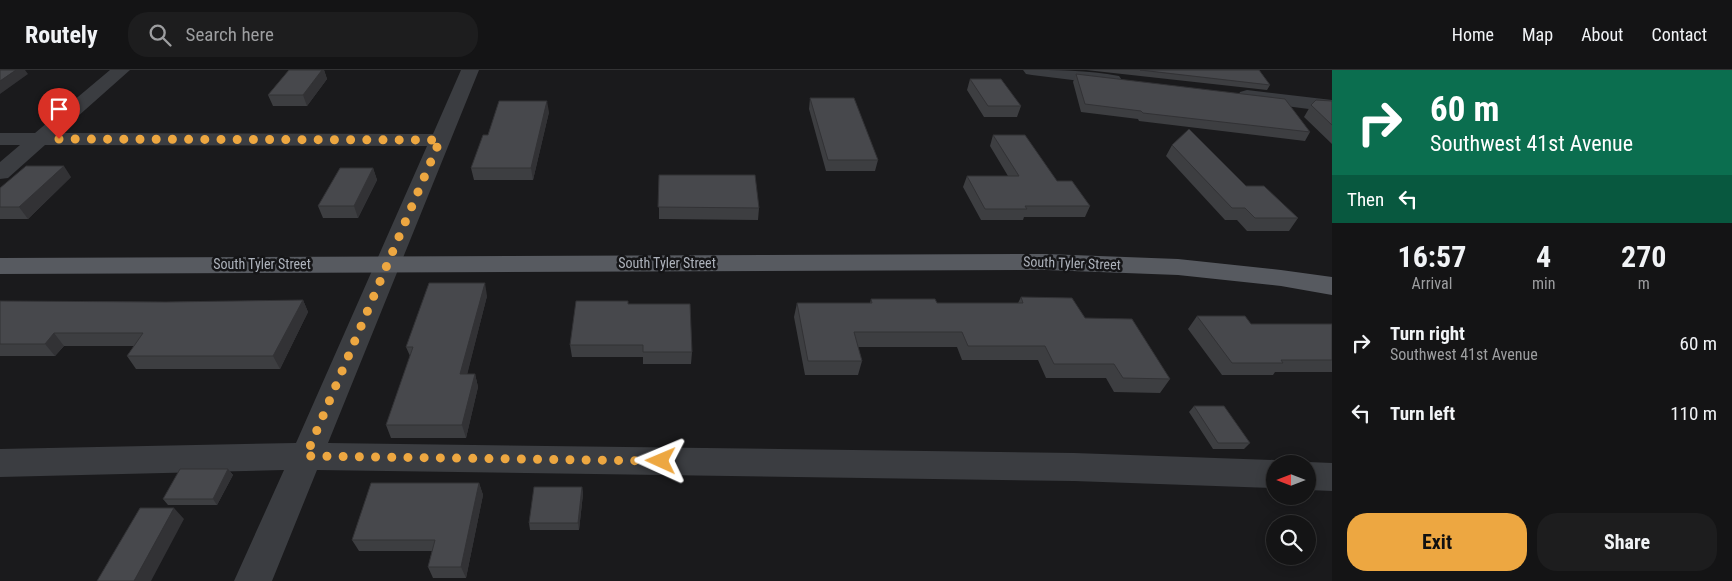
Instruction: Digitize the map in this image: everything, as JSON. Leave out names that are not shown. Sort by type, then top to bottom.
[{"type":"main road","name":"South Tyler Street","points":[[0,266],[1046,262],[1178,267],[1280,278],[1332,286]]},
{"type":"street","points":[[0,173],[121,70]]},
{"type":"street","points":[[253,581],[470,70]]},
{"type":"street","points":[[1032,70],[1129,82]]},
{"type":"street","points":[[1226,93],[1332,106]]},
{"type":"street","points":[[0,139],[440,140]]},
{"type":"street","points":[[0,463],[306,456],[1074,466],[1266,474]]},
{"type":"street","points":[[1316,476],[1332,477]]},
{"type":"building","points":[[0,70],[16,70],[0,81]]},
{"type":"building","points":[[289,70],[322,70],[303,95],[268,95]]},
{"type":"building","points":[[1140,70],[1259,70],[1270,85]]},
{"type":"building","points":[[1076,74],[1285,99],[1310,132],[1143,113],[1141,111],[1085,104]]},
{"type":"building","points":[[970,79],[1001,79],[1021,106],[988,106]]},
{"type":"building","points":[[810,98],[854,98],[878,160],[828,160]]},
{"type":"building","points":[[1316,100],[1332,101],[1332,125],[1311,105]]},
{"type":"building","points":[[499,101],[547,101],[531,168],[471,168],[483,135],[488,135]]},
{"type":"building","points":[[1189,129],[1246,186],[1264,186],[1298,218],[1255,218],[1245,208],[1232,208],[1172,145]]},
{"type":"building","points":[[993,135],[1025,135],[1057,181],[1072,181],[1090,206],[1025,206],[1027,209],[985,209],[967,176],[1019,176]]},
{"type":"building","points":[[26,166],[64,166],[19,207],[0,207],[0,188]]},
{"type":"building","points":[[340,168],[373,168],[354,206],[318,206]]},
{"type":"building","points":[[659,175],[755,175],[759,208],[658,207]]},
{"type":"building","points":[[429,283],[485,283],[460,374],[475,374],[462,425],[386,425],[413,347],[406,347]]},
{"type":"building","points":[[1021,297],[1072,298],[1085,318],[1132,319],[1170,379],[1123,378],[1114,364],[1054,364],[1045,346],[968,346],[962,332],[854,332],[862,361],[808,361],[797,303],[872,303],[871,299],[935,299],[937,303],[1023,303]]},
{"type":"building","points":[[303,300],[273,356],[127,356],[143,333],[54,333],[45,344],[0,344],[0,301],[166,302]]},
{"type":"building","points":[[576,301],[628,301],[628,304],[690,304],[692,352],[643,352],[643,345],[570,345]]},
{"type":"building","points":[[1197,316],[1245,316],[1251,324],[1332,324],[1332,360],[1281,360],[1283,363],[1232,363]]},
{"type":"building","points":[[1194,406],[1224,406],[1250,443],[1218,443]]},
{"type":"building","points":[[180,469],[228,469],[213,499],[163,499]]},
{"type":"building","points":[[371,483],[479,483],[461,567],[428,567],[435,540],[352,540]]},
{"type":"building","points":[[534,487],[582,487],[578,523],[529,523]]},
{"type":"building","points":[[140,508],[174,508],[134,581],[97,581]]},
{"type":"route","points":[[59,139],[440,140],[306,456],[661,461]]}]
